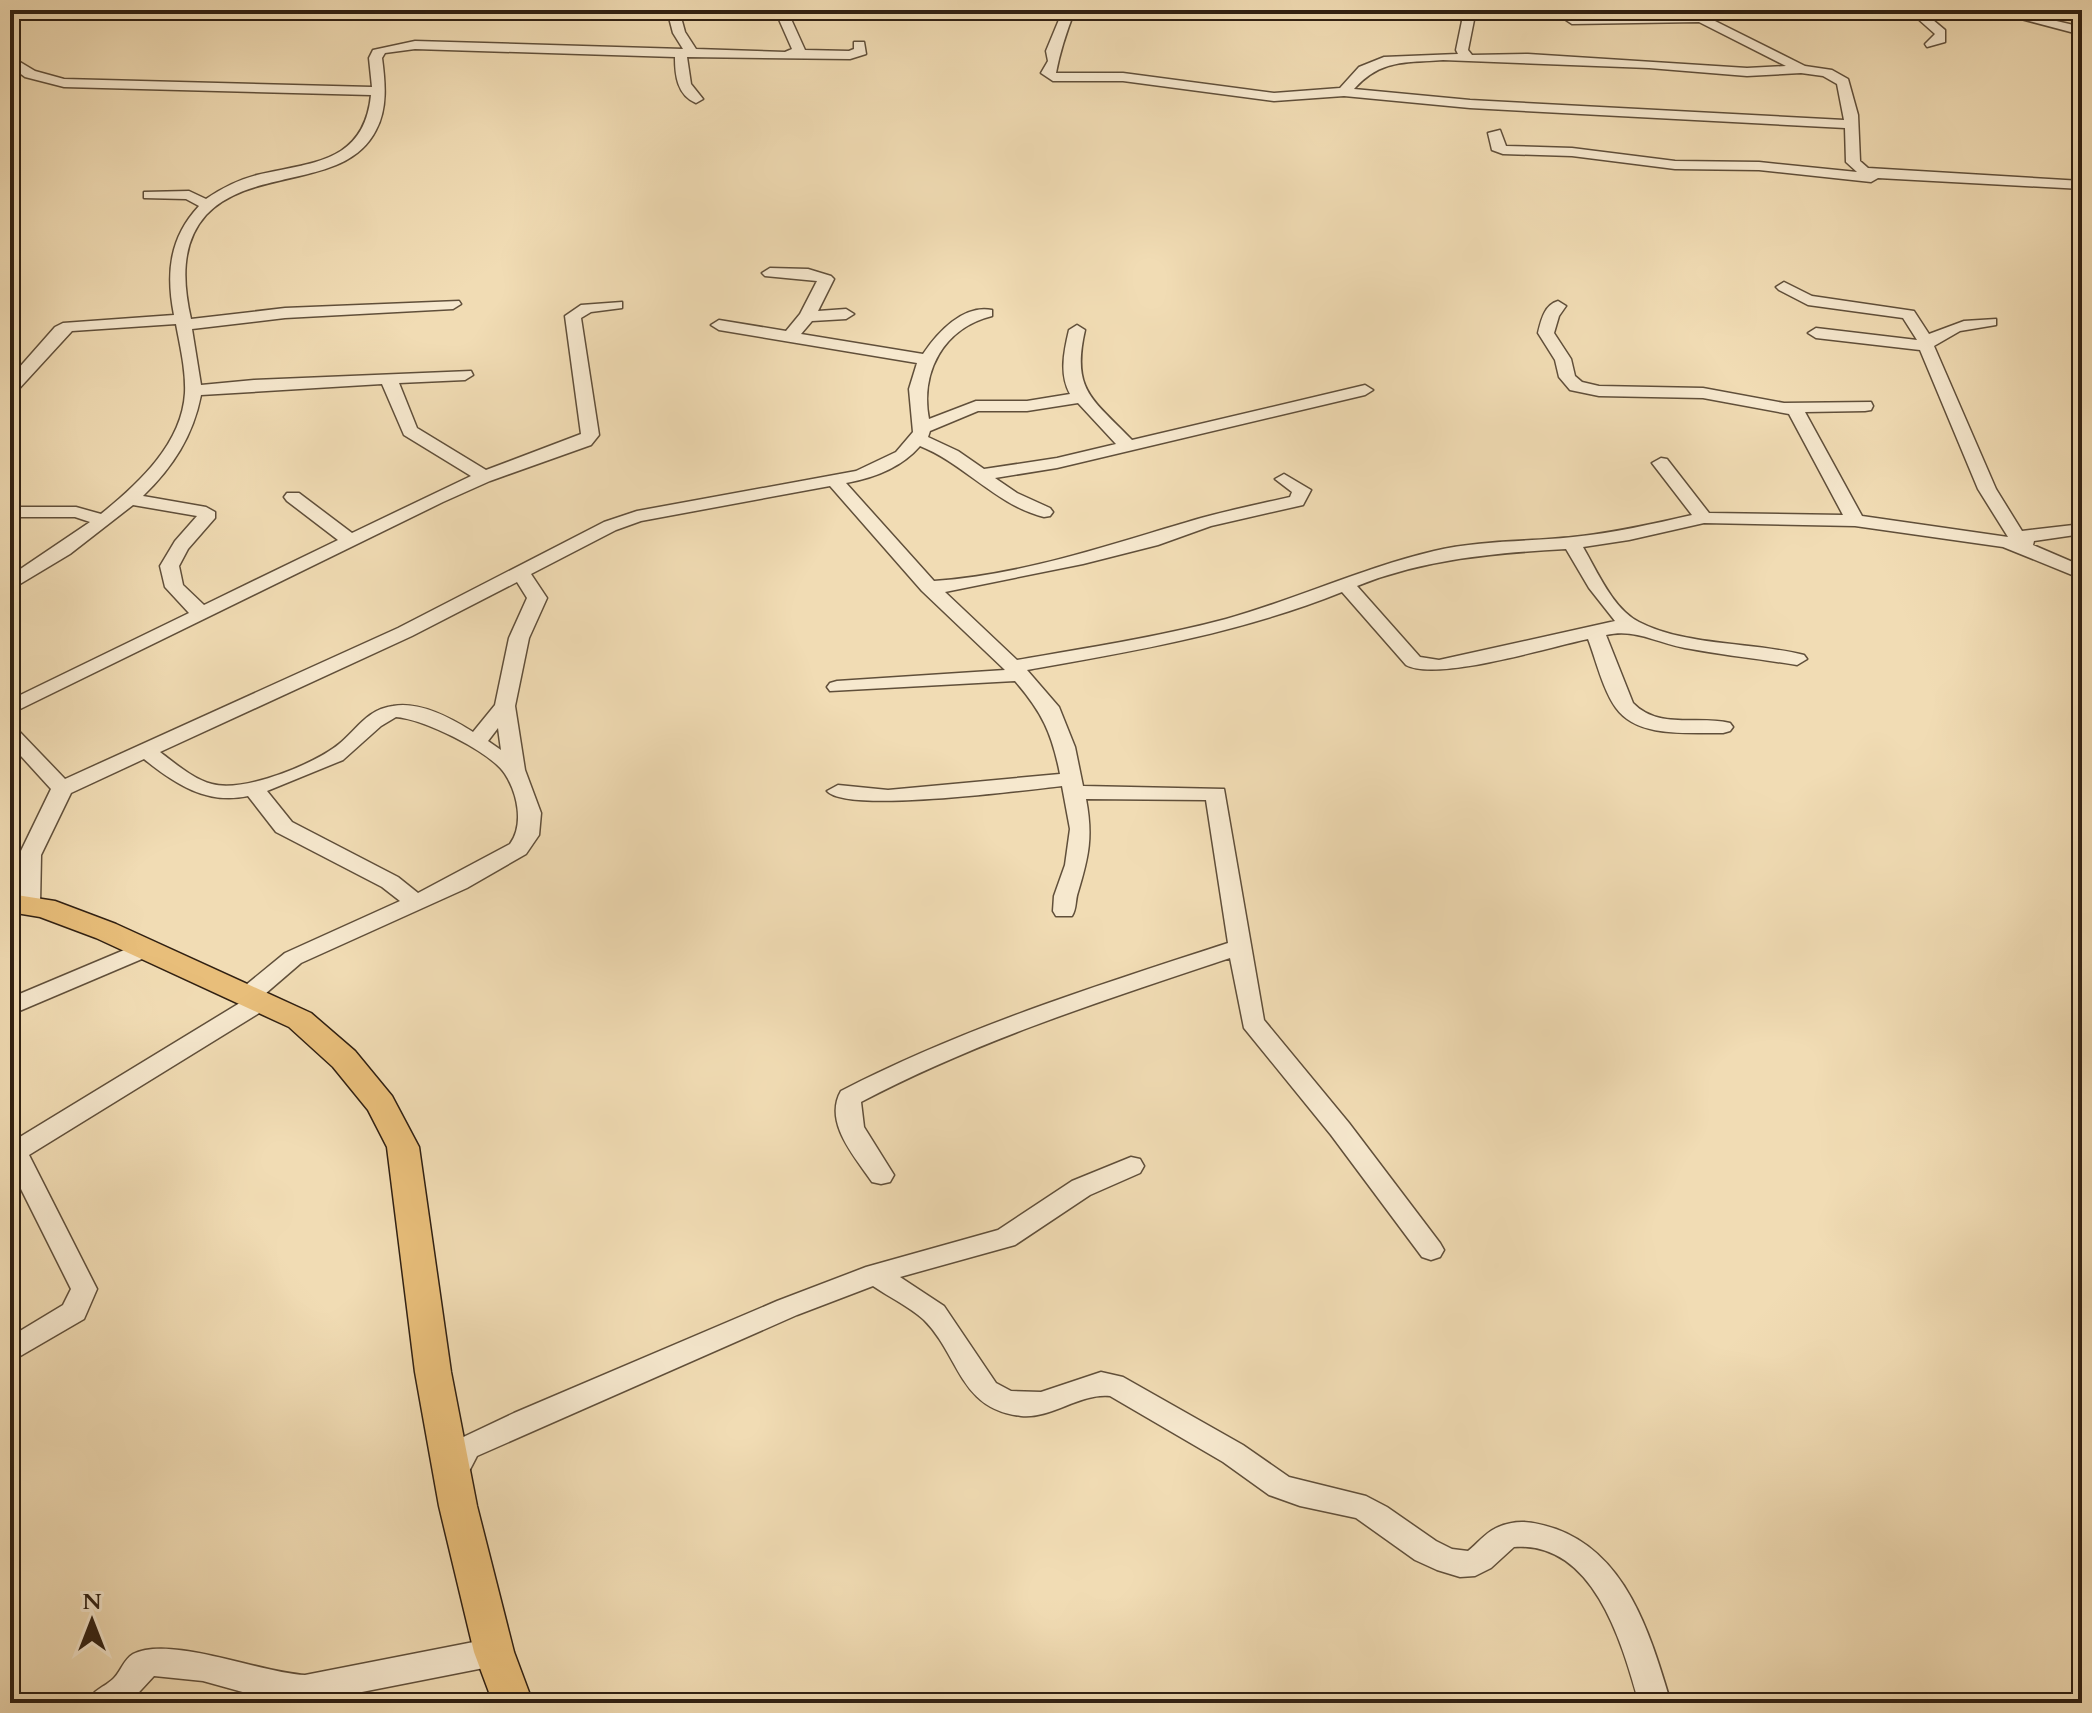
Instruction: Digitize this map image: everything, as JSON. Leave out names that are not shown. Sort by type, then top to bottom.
[{"type":"main road","points":[[20,904],[148,948],[300,1020],[344,1059],[381,1104],[403,1147],[433,1372],[453,1474],[494,1652],[513,1703]]},
{"type":"street","points":[[673,10],[679,33],[689,45],[680,74],[687,91],[696,99]]},
{"type":"street","points":[[797,54],[799,49],[782,13],[864,16],[881,14],[882,10]]},
{"type":"street","points":[[1069,10],[1052,51],[1054,61],[1048,73],[1053,77],[1123,77],[1274,97],[1344,92],[1395,99],[1851,124]]},
{"type":"street","points":[[1458,10],[1468,20],[1462,50],[1468,59]]},
{"type":"street","points":[[1914,10],[1941,33],[1941,39],[1931,44]]},
{"type":"street","points":[[1993,10],[2082,31]]},
{"type":"street","points":[[2050,23],[2057,10]]},
{"type":"street","points":[[1572,20],[1701,18],[1801,69]]},
{"type":"street","points":[[10,584],[105,521],[130,499],[173,447],[192,409],[194,391],[183,322],[179,245],[207,205],[245,182],[319,166],[353,149],[372,125],[378,91],[377,54],[400,45],[685,54],[850,55],[861,51],[859,45]]},
{"type":"street","points":[[1344,92],[1364,70],[1389,60],[1443,56],[1468,59],[1537,58],[1747,72],[1801,69],[1827,73],[1843,82],[1851,124],[1853,162],[1859,168],[1874,173],[2082,185]]},
{"type":"street","points":[[10,60],[30,74],[64,83],[378,91]]},
{"type":"street","points":[[1495,133],[1497,147],[1503,150],[1572,152],[1675,165],[1771,167],[1858,177],[1876,177],[1874,173]]},
{"type":"street","points":[[149,195],[189,195],[207,205]]},
{"type":"street","points":[[770,273],[808,274],[826,279],[807,316],[791,335]]},
{"type":"street","points":[[1784,287],[1808,300],[1908,314],[1926,344],[1987,489],[2023,547]]},
{"type":"street","points":[[10,388],[61,330],[69,326],[183,322],[453,304]]},
{"type":"street","points":[[10,708],[484,477],[585,441],[590,435],[573,316],[587,308],[616,305]]},
{"type":"street","points":[[1558,306],[1551,315],[1546,333],[1563,359],[1567,377],[1576,386],[1599,391],[1703,393],[1795,410],[1855,521]]},
{"type":"street","points":[[920,433],[917,386],[930,360],[955,325],[965,318],[986,313]]},
{"type":"street","points":[[807,316],[846,314]]},
{"type":"street","points":[[1816,333],[1926,344],[1938,334],[1968,324],[1990,322]]},
{"type":"street","points":[[719,325],[930,360]]},
{"type":"street","points":[[1077,330],[1072,353],[1072,380],[1080,398],[1128,446]]},
{"type":"street","points":[[194,391],[254,385],[465,375]]},
{"type":"street","points":[[389,380],[410,431],[484,477]]},
{"type":"street","points":[[982,475],[1057,463],[1365,390]]},
{"type":"street","points":[[20,904],[30,855],[62,789],[405,632],[610,526],[637,516],[836,482],[883,467],[902,456],[920,433],[976,406],[1027,406],[1080,398]]},
{"type":"street","points":[[1780,408],[1865,406]]},
{"type":"street","points":[[920,433],[982,475],[1009,499],[1044,512]]},
{"type":"street","points":[[1661,463],[1704,518]]},
{"type":"street","points":[[929,587],[959,585],[1083,558],[1151,541],[1206,522],[1297,501],[1302,490],[1284,479]]},
{"type":"street","points":[[836,482],[929,587],[1049,707],[1065,747],[1081,835],[1064,911]]},
{"type":"street","points":[[293,497],[339,530],[349,541]]},
{"type":"street","points":[[130,499],[206,512],[206,518],[170,562],[171,584],[177,594],[202,614]]},
{"type":"street","points":[[10,512],[76,512],[105,521]]},
{"type":"street","points":[[837,687],[1016,671],[1232,623],[1300,602],[1344,583],[1437,556],[1483,548],[1572,543],[1629,535],[1704,518],[1855,521],[2023,547],[2082,573]]},
{"type":"street","points":[[2023,547],[2026,536],[2082,529]]},
{"type":"street","points":[[1572,543],[1591,581],[1623,623]]},
{"type":"street","points":[[10,1351],[74,1312],[84,1289],[12,1154],[80,1116],[255,998],[293,958],[459,883],[518,849],[528,835],[530,813],[514,770],[505,706],[519,638],[537,598],[521,573]]},
{"type":"street","points":[[1344,583],[1413,661],[1420,665],[1439,666],[1623,623],[1683,642],[1797,659]]},
{"type":"street","points":[[1594,630],[1624,705],[1632,715],[1653,722],[1723,727]]},
{"type":"street","points":[[476,742],[505,706]]},
{"type":"street","points":[[145,750],[183,780],[208,791],[244,793],[309,769],[343,750],[381,716],[393,711],[444,723],[514,770]]},
{"type":"street","points":[[10,733],[62,789]]},
{"type":"street","points":[[838,791],[888,796],[1071,785],[1216,794],[1252,1022],[1340,1129],[1431,1250]]},
{"type":"street","points":[[255,790],[284,827],[390,882],[416,902]]},
{"type":"street","points":[[881,1175],[849,1122],[846,1111],[850,1097],[993,1031],[1073,1001],[1240,947]]},
{"type":"street","points":[[10,1007],[148,948]]},
{"type":"street","points":[[453,1474],[467,1448],[510,1428],[787,1308],[875,1274],[1006,1238],[1081,1188],[1131,1166]]},
{"type":"street","points":[[875,1274],[934,1313],[986,1391],[995,1398],[1009,1403],[1040,1404],[1091,1386],[1114,1385],[1222,1445],[1276,1486],[1361,1507],[1421,1550],[1451,1563],[1471,1565],[1480,1562],[1502,1539],[1510,1536],[1537,1536],[1557,1542],[1582,1557],[1606,1585],[1636,1640],[1655,1703]]},
{"type":"street","points":[[103,1703],[124,1689],[141,1665],[154,1662],[203,1667],[279,1688],[305,1689],[494,1652]]}]
